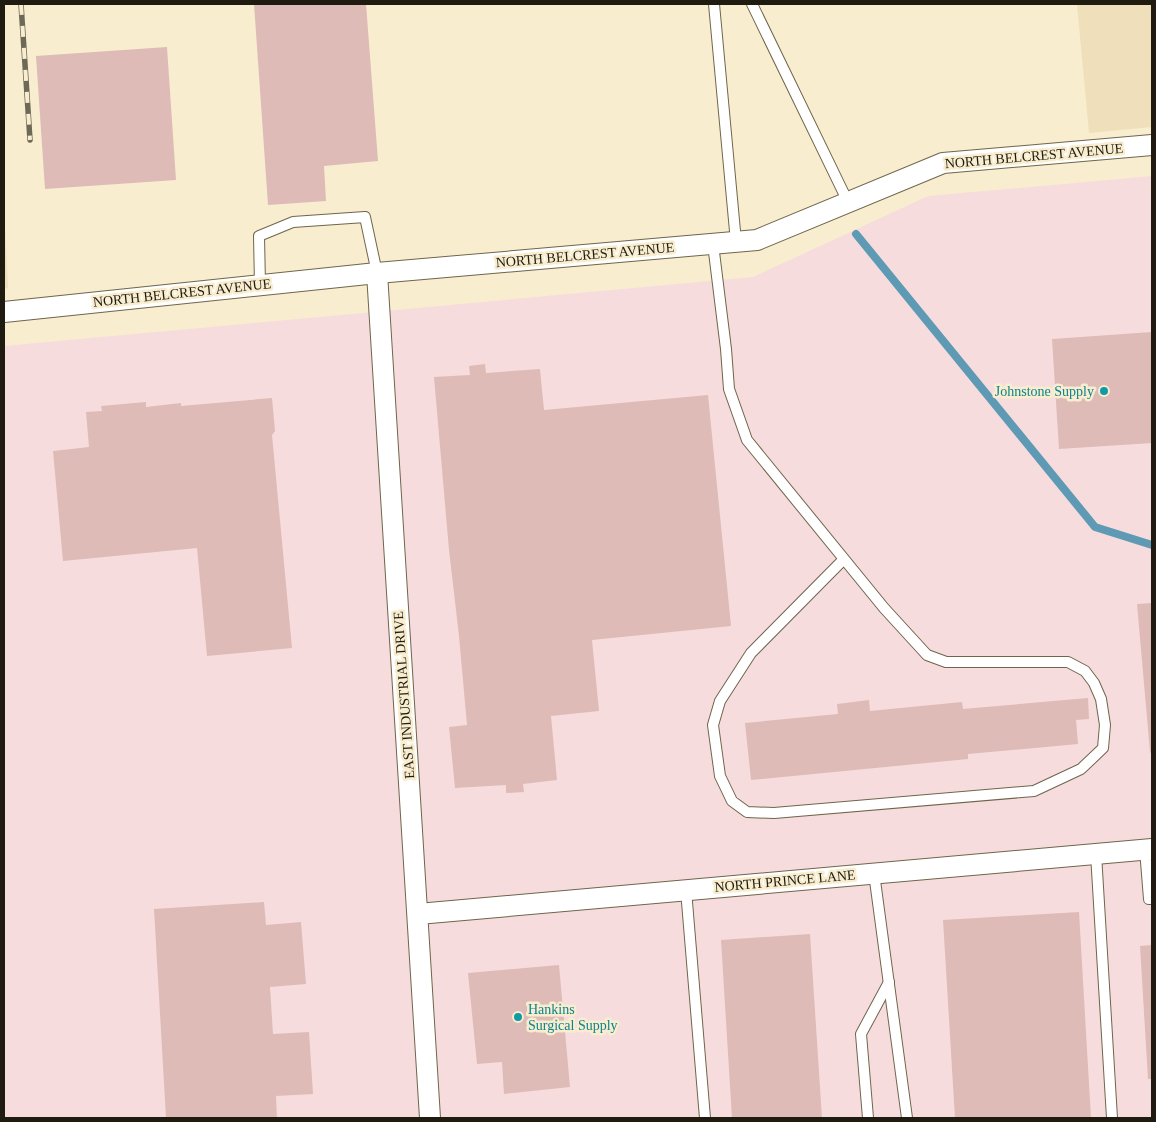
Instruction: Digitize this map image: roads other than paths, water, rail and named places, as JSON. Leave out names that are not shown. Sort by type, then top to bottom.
[{"type":"street","name":"NORTH BELCREST AVENUE","points":[[4,312],[377,272],[756,240],[943,162],[1152,145]]},
{"type":"street","name":"EAST INDUSTRIAL DRIVE","points":[[377,272],[430,1118]]},
{"type":"street","name":"NORTH PRINCE LANE","points":[[418,914],[1148,849]]},
{"type":"lane","points":[[714,4],[736,242]]},
{"type":"lane","points":[[752,4],[848,202]]},
{"type":"lane","points":[[260,285],[259,236],[293,222],[364,216],[377,272]]},
{"type":"lane","points":[[713,244],[729,389],[747,440],[884,608],[927,656],[946,662],[1068,662],[1085,671],[1094,683],[1101,699],[1105,725],[1103,748],[1081,769],[1034,791],[774,813],[747,812],[732,801],[720,776],[712,725],[720,701],[751,653],[844,559]]},
{"type":"lane","points":[[1148,849],[1149,899],[1152,899]]},
{"type":"lane","points":[[1096,854],[1112,1118]]},
{"type":"lane","points":[[874,874],[907,1118]]},
{"type":"lane","points":[[686,890],[705,1118]]},
{"type":"lane","points":[[868,1118],[861,1034],[889,982]]},
{"type":"waterway","points":[[856,234],[1095,527],[1152,545]]},
{"type":"railway","points":[[21,4],[30,140]]},
{"type":"place","name":"Johnstone Supply","points":[[1104,391]]},
{"type":"place","name":"Hankins Surgical Supply","points":[[518,1017]]}]
